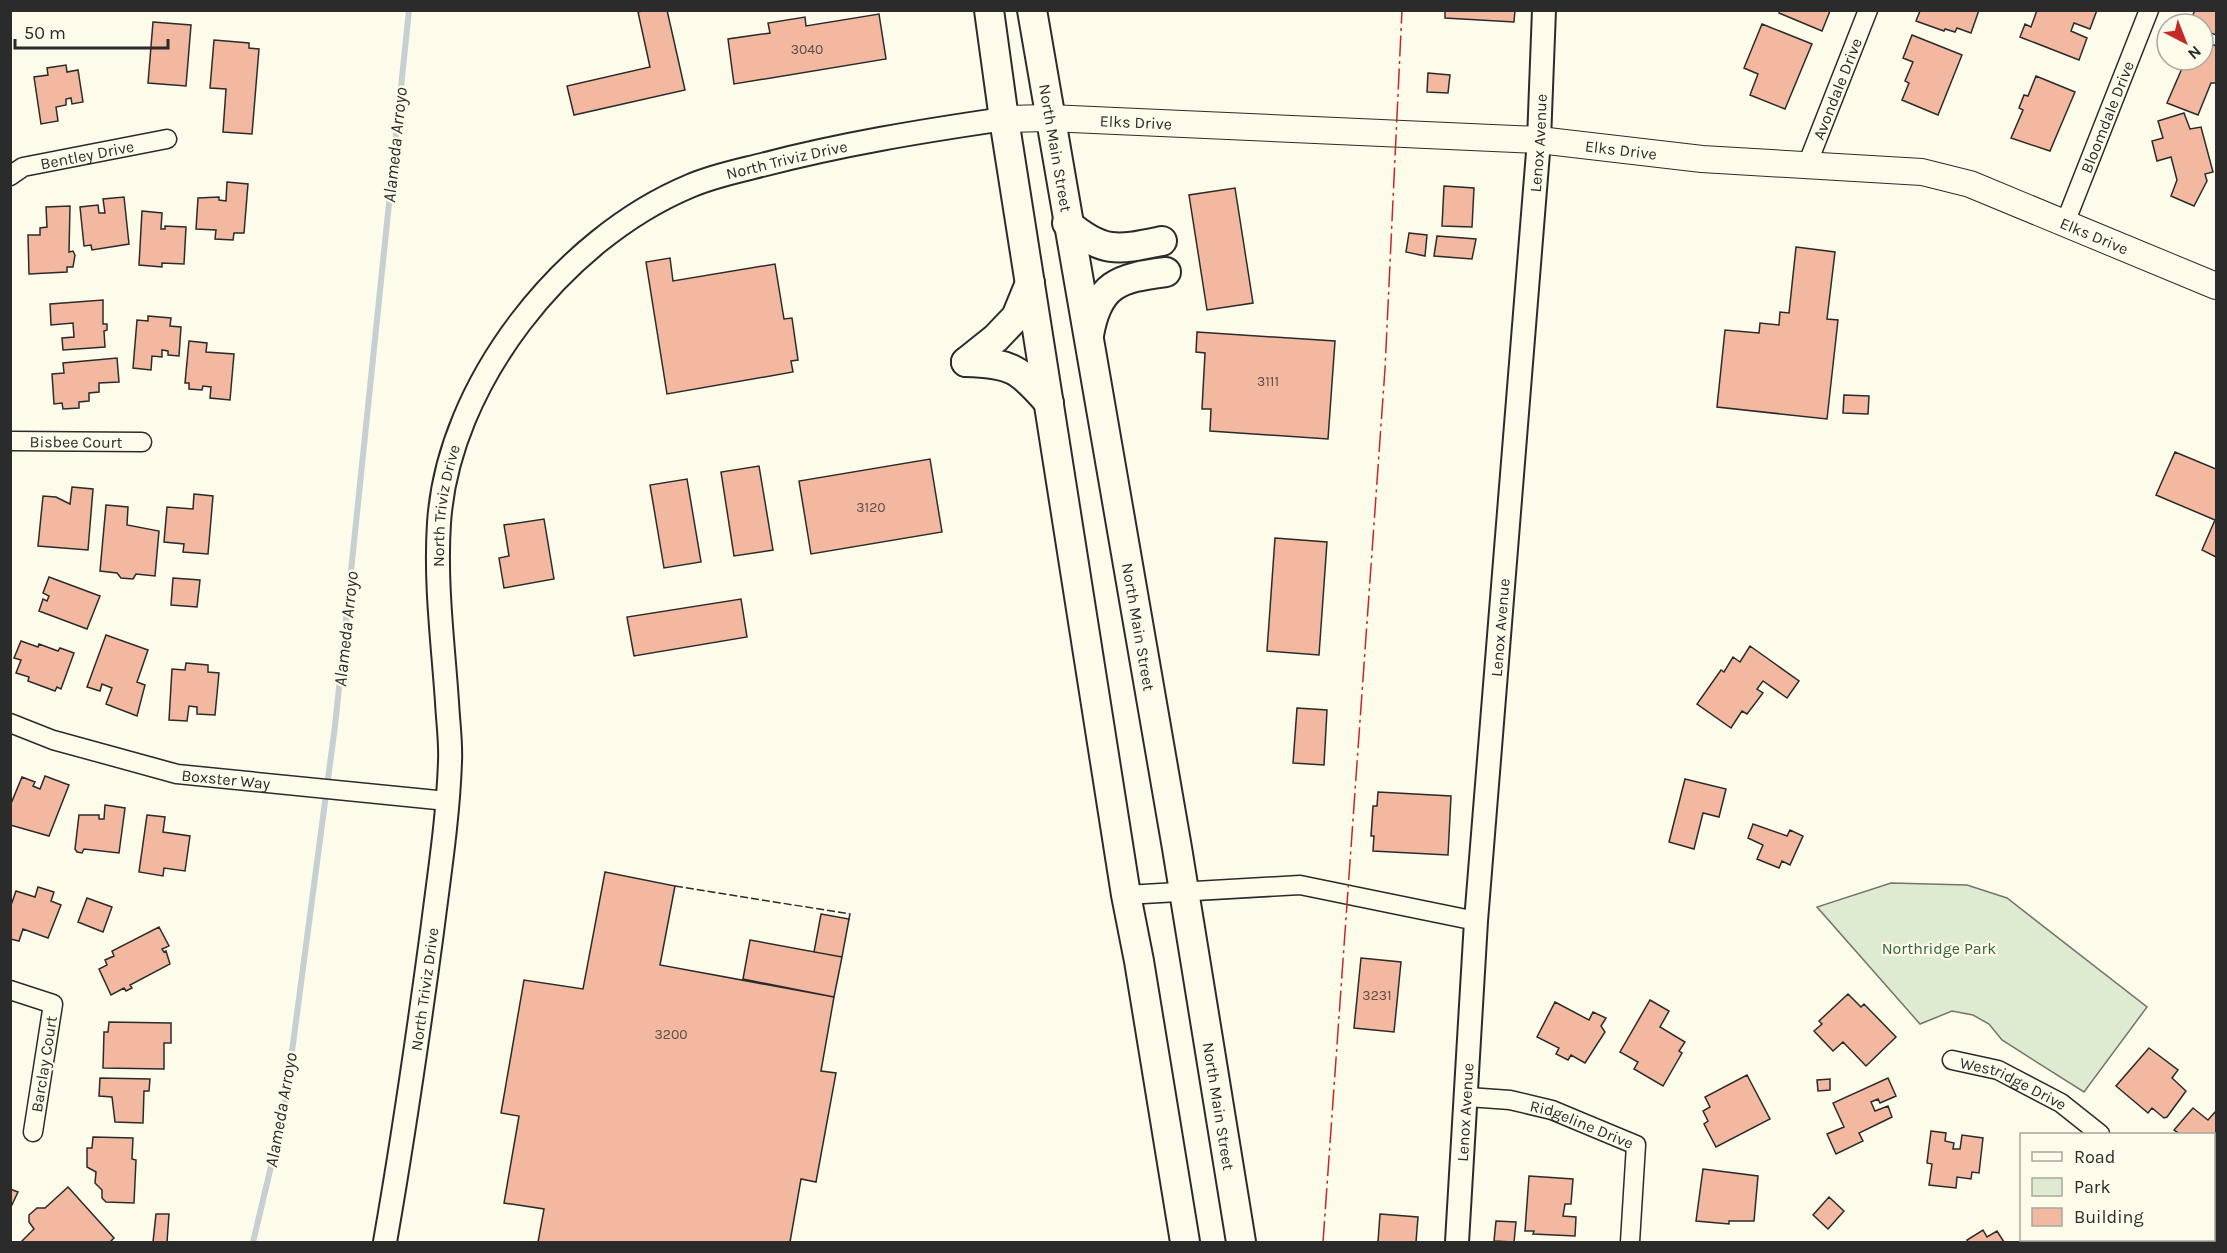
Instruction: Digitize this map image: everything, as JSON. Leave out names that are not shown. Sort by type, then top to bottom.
[{"type":"main road","points":[[989,10],[1004,119],[1126,895],[1140,961],[1185,1242]]},
{"type":"main road","name":"North Main Street","points":[[1032,10],[1067,223],[1185,893],[1241,1242]]},
{"type":"main road","name":"Elks Drive","points":[[1004,119],[1049,118],[1539,140],[1702,159],[1923,172],[1954,178],[2217,286]]},
{"type":"main road","points":[[1067,223],[1100,247],[1130,248],[1162,242]]},
{"type":"main road","points":[[1088,340],[1093,313],[1101,298],[1115,283],[1131,276],[1166,272]]},
{"type":"main road","points":[[1030,283],[1016,317],[996,338],[966,362],[998,363],[1025,375],[1049,403]]},
{"type":"street","name":"Lenox Avenue","points":[[1457,1242],[1468,1097],[1476,921],[1539,140],[1544,10]]},
{"type":"street","name":"Avondale Drive","points":[[1807,165],[1868,10]]},
{"type":"street","name":"Bloomdale Drive","points":[[2064,223],[2149,10]]},
{"type":"street","name":"North Triviz Drive","points":[[386,1242],[411,1093],[447,801],[450,758],[438,580],[439,523],[451,453],[469,408],[490,366],[546,289],[611,231],[655,203],[690,186],[795,156],[878,138],[1004,119]]},
{"type":"street","name":"Bentley Drive","points":[[10,176],[23,167],[167,139]]},
{"type":"street","name":"Bisbee Court","points":[[11,443],[142,442]]},
{"type":"street","name":"Boxster Way","points":[[10,723],[53,740],[177,774],[447,801]]},
{"type":"street","points":[[1126,895],[1300,885],[1476,921]]},
{"type":"street","name":"Barclay Court","points":[[10,990],[52,1004],[33,1132]]},
{"type":"street","name":"Westridge Drive","points":[[1952,1060],[1998,1070],[2061,1103],[2099,1133]]},
{"type":"street","name":"Ridgeline Drive","points":[[1468,1097],[1510,1100],[1552,1110],[1636,1145],[1630,1242]]},
{"type":"green space","name":"Northridge Park","points":[[1891,883],[1967,885],[2007,898],[2147,1007],[2084,1092],[2002,1040],[1989,1024],[1973,1015],[1952,1011],[1920,1024],[1817,907]]},
{"type":"building","points":[[667,10],[685,90],[574,115],[567,86],[650,67],[638,12]]},
{"type":"building","points":[[1445,10],[1515,10],[1514,22],[1445,18]]},
{"type":"building","points":[[1780,10],[1830,11],[1822,31],[1779,13]]},
{"type":"building","points":[[1917,10],[1979,10],[1971,33],[1957,28],[1955,32],[1945,29],[1944,31],[1916,21],[1920,11]]},
{"type":"building","points":[[2037,10],[2097,10],[2090,29],[2074,23],[2071,31],[2087,38],[2079,60],[2020,37],[2025,24],[2031,27]]},
{"type":"building","points":[[2195,10],[2216,11],[2216,35],[2215,12],[2194,12]]},
{"type":"building","points":[[879,14],[886,59],[734,84],[728,39],[770,33],[768,23],[805,17],[806,26]]},
{"type":"building","points":[[153,22],[191,25],[186,86],[148,83]]},
{"type":"building","points":[[1762,24],[1812,44],[1785,109],[1750,95],[1758,74],[1744,68]]},
{"type":"building","points":[[1912,35],[1962,55],[1938,115],[1902,100],[1909,83],[1905,81],[1913,62],[1903,58]]},
{"type":"building","points":[[214,40],[249,43],[249,48],[259,49],[252,134],[223,132],[226,89],[210,88]]},
{"type":"building","points":[[2216,46],[2216,83],[2211,83],[2198,115],[2167,103],[2180,72],[2215,72]]},
{"type":"building","points":[[66,65],[67,72],[78,70],[83,102],[72,104],[71,98],[66,99],[66,105],[56,107],[58,121],[41,124],[34,77],[48,75],[47,68]]},
{"type":"building","points":[[1428,73],[1450,75],[1448,93],[1427,92]]},
{"type":"building","points":[[2036,76],[2075,92],[2050,151],[2011,138],[2023,110],[2019,108],[2024,95],[2028,96]]},
{"type":"building","points":[[2184,113],[2190,129],[2201,127],[2213,172],[2205,174],[2207,181],[2194,206],[2171,196],[2177,180],[2171,157],[2157,161],[2152,141],[2163,138],[2158,121]]},
{"type":"building","points":[[227,182],[248,184],[244,233],[234,233],[233,240],[215,239],[216,230],[196,229],[198,198],[219,197],[219,200],[226,201]]},
{"type":"building","points":[[1444,186],[1474,188],[1472,227],[1442,226]]},
{"type":"building","points":[[1235,188],[1253,303],[1207,310],[1189,195]]},
{"type":"building","points":[[124,197],[129,244],[92,250],[91,245],[84,246],[80,207],[98,205],[99,213],[105,213],[103,199]]},
{"type":"building","points":[[70,206],[69,252],[73,251],[75,255],[73,267],[67,267],[67,272],[29,274],[28,235],[40,235],[40,228],[47,227],[46,207]]},
{"type":"building","points":[[142,211],[162,213],[161,229],[165,229],[165,226],[186,227],[184,264],[162,263],[162,267],[139,265]]},
{"type":"building","points":[[1409,233],[1427,235],[1425,256],[1406,252]]},
{"type":"building","points":[[1437,236],[1476,239],[1472,259],[1434,256]]},
{"type":"building","points":[[1796,247],[1835,252],[1827,319],[1838,320],[1827,419],[1717,407],[1725,330],[1759,333],[1760,323],[1779,325],[1780,312],[1789,313]]},
{"type":"building","points":[[670,258],[673,281],[775,264],[784,319],[792,318],[798,360],[791,361],[793,372],[667,394],[646,262]]},
{"type":"building","points":[[103,300],[103,324],[107,324],[107,330],[104,331],[105,347],[63,350],[62,338],[74,337],[73,323],[51,325],[50,304]]},
{"type":"building","points":[[148,316],[171,318],[170,326],[181,327],[179,356],[168,355],[168,351],[162,350],[162,357],[152,356],[151,370],[133,368],[137,320],[148,321]]},
{"type":"building","points":[[1197,332],[1335,341],[1328,439],[1210,431],[1211,409],[1202,409],[1205,353],[1196,352]]},
{"type":"building","points":[[189,341],[207,343],[206,352],[234,354],[230,400],[210,398],[211,387],[203,386],[202,390],[189,389],[189,383],[185,383]]},
{"type":"building","points":[[117,358],[119,382],[99,383],[99,392],[89,393],[89,401],[79,402],[79,408],[63,409],[62,403],[54,404],[52,374],[64,373],[63,363]]},
{"type":"building","points":[[1844,395],[1869,396],[1868,414],[1843,413]]},
{"type":"building","points":[[2175,452],[2216,469],[2216,557],[2202,550],[2215,520],[2156,495]]},
{"type":"building","points":[[930,459],[942,532],[811,554],[799,481]]},
{"type":"building","points":[[759,466],[773,550],[734,556],[721,472]]},
{"type":"building","points":[[687,479],[701,562],[664,568],[650,485]]},
{"type":"building","points":[[72,487],[93,489],[88,550],[38,546],[43,496],[56,497],[70,504]]},
{"type":"building","points":[[194,494],[213,496],[208,554],[183,552],[184,544],[164,542],[167,507],[193,509]]},
{"type":"building","points":[[106,505],[128,507],[127,525],[159,531],[155,576],[136,574],[133,579],[121,578],[117,573],[100,571]]},
{"type":"building","points":[[544,519],[554,579],[504,588],[499,558],[509,556],[504,525]]},
{"type":"building","points":[[1275,538],[1327,542],[1319,655],[1267,651]]},
{"type":"building","points":[[49,577],[100,596],[87,629],[39,611],[43,599],[47,601],[49,596],[43,593]]},
{"type":"building","points":[[173,578],[200,580],[197,607],[171,605]]},
{"type":"building","points":[[741,599],[747,637],[634,656],[627,617]]},
{"type":"building","points":[[106,635],[148,650],[137,682],[145,685],[137,716],[106,704],[112,688],[102,684],[100,691],[87,687]]},
{"type":"building","points":[[21,641],[38,647],[39,644],[58,651],[60,648],[74,653],[61,689],[57,687],[55,691],[28,681],[29,677],[16,673],[21,660],[14,658]]},
{"type":"building","points":[[1750,646],[1799,681],[1787,698],[1763,681],[1757,689],[1763,693],[1747,714],[1742,711],[1731,728],[1697,704],[1721,670],[1724,672],[1733,657],[1740,662]]},
{"type":"building","points":[[186,663],[208,665],[208,672],[219,673],[215,715],[197,714],[197,707],[189,706],[187,721],[169,720],[172,669],[185,670]]},
{"type":"building","points":[[1297,708],[1327,710],[1324,765],[1293,763]]},
{"type":"building","points":[[45,776],[69,785],[49,836],[10,825],[10,806],[22,777],[35,782],[33,786],[40,789]]},
{"type":"building","points":[[1685,779],[1726,789],[1719,817],[1703,813],[1694,849],[1669,842]]},
{"type":"building","points":[[1378,792],[1451,796],[1448,855],[1373,851],[1374,836],[1371,836],[1373,806],[1377,806]]},
{"type":"building","points":[[105,805],[125,808],[119,853],[84,849],[82,853],[77,852],[75,849],[79,815],[99,815],[99,819],[104,819]]},
{"type":"building","points":[[147,815],[165,817],[163,832],[190,836],[185,871],[164,868],[163,876],[139,872]]},
{"type":"building","points":[[1753,824],[1787,836],[1790,830],[1803,836],[1790,865],[1782,861],[1779,868],[1757,859],[1763,845],[1748,838]]},
{"type":"building","points":[[605,872],[675,886],[660,965],[834,997],[821,1071],[836,1073],[816,1182],[801,1179],[790,1242],[538,1242],[544,1209],[504,1203],[519,1116],[501,1113],[524,980],[583,989]]},
{"type":"building","points":[[38,887],[54,892],[51,901],[61,905],[48,938],[23,929],[19,941],[10,939],[10,908],[16,891],[35,897]]},
{"type":"building","points":[[87,898],[112,907],[103,932],[78,922]]},
{"type":"building","points":[[821,914],[849,919],[842,957],[814,952]]},
{"type":"building","points":[[159,927],[169,946],[162,949],[166,951],[170,964],[130,985],[132,988],[126,991],[124,988],[111,995],[99,969],[107,965],[105,960],[114,956],[112,951]]},
{"type":"building","points":[[750,940],[842,957],[834,997],[743,979]]},
{"type":"building","points":[[1361,958],[1401,962],[1394,1032],[1354,1028]]},
{"type":"building","points":[[1848,994],[1861,1007],[1864,1004],[1896,1037],[1866,1066],[1843,1042],[1833,1051],[1814,1031],[1822,1024],[1819,1021]]},
{"type":"building","points":[[1650,1000],[1669,1011],[1660,1027],[1685,1042],[1679,1051],[1682,1053],[1663,1086],[1634,1069],[1638,1062],[1620,1052]]},
{"type":"building","points":[[1555,1002],[1589,1020],[1593,1012],[1606,1018],[1601,1026],[1605,1032],[1585,1063],[1571,1055],[1568,1060],[1556,1054],[1559,1048],[1537,1037]]},
{"type":"building","points":[[109,1022],[171,1023],[171,1043],[164,1043],[164,1069],[103,1068],[104,1032],[108,1032]]},
{"type":"building","points":[[2149,1048],[2178,1070],[2172,1078],[2186,1091],[2164,1118],[2152,1108],[2148,1113],[2116,1086]]},
{"type":"building","points":[[1747,1075],[1770,1119],[1716,1147],[1704,1124],[1708,1121],[1703,1111],[1710,1107],[1705,1097]]},
{"type":"building","points":[[100,1078],[150,1079],[149,1091],[144,1091],[143,1123],[115,1122],[112,1097],[99,1096]]},
{"type":"building","points":[[1888,1078],[1896,1096],[1880,1103],[1878,1099],[1871,1102],[1875,1111],[1888,1106],[1892,1117],[1859,1133],[1863,1141],[1836,1154],[1827,1134],[1844,1127],[1833,1103]]},
{"type":"building","points":[[1830,1079],[1830,1090],[1818,1091],[1817,1080]]},
{"type":"building","points":[[2193,1108],[2208,1120],[2215,1112],[2216,1156],[2215,1133],[2178,1133],[2174,1130]]},
{"type":"building","points":[[1931,1131],[1946,1133],[1945,1141],[1954,1143],[1953,1149],[1960,1149],[1962,1135],[1983,1138],[1979,1173],[1972,1172],[1971,1179],[1957,1177],[1956,1188],[1929,1185],[1932,1164],[1927,1163]]},
{"type":"building","points":[[93,1137],[133,1138],[132,1159],[136,1160],[134,1203],[106,1202],[102,1198],[102,1190],[95,1183],[96,1172],[87,1167],[87,1148],[92,1148]]},
{"type":"building","points":[[1703,1169],[1758,1176],[1754,1221],[1729,1221],[1729,1224],[1696,1221]]},
{"type":"building","points":[[1529,1176],[1573,1179],[1571,1204],[1565,1204],[1563,1216],[1576,1217],[1575,1236],[1533,1234],[1534,1231],[1525,1231]]},
{"type":"building","points":[[68,1187],[114,1238],[110,1242],[21,1242],[34,1229],[29,1222],[29,1215],[37,1208],[45,1208]]},
{"type":"building","points":[[10,1189],[18,1192],[10,1209]]},
{"type":"building","points":[[1829,1197],[1844,1211],[1828,1229],[1813,1215]]},
{"type":"building","points":[[156,1214],[169,1214],[167,1242],[153,1242]]},
{"type":"building","points":[[1380,1214],[1418,1217],[1416,1242],[1378,1242]]},
{"type":"building","points":[[1496,1221],[1516,1222],[1514,1242],[1494,1241]]},
{"type":"building","points":[[1983,1230],[1987,1237],[1997,1231],[2004,1242],[1968,1242],[1967,1240]]},
{"type":"waterway","name":"Alameda Arroyo","points":[[253,1242],[284,1112],[335,726],[409,10]]},
{"type":"fence","points":[[675,886],[850,914],[848,923]]},
{"type":"power","points":[[1323,1242],[1385,369],[1402,10]]}]
